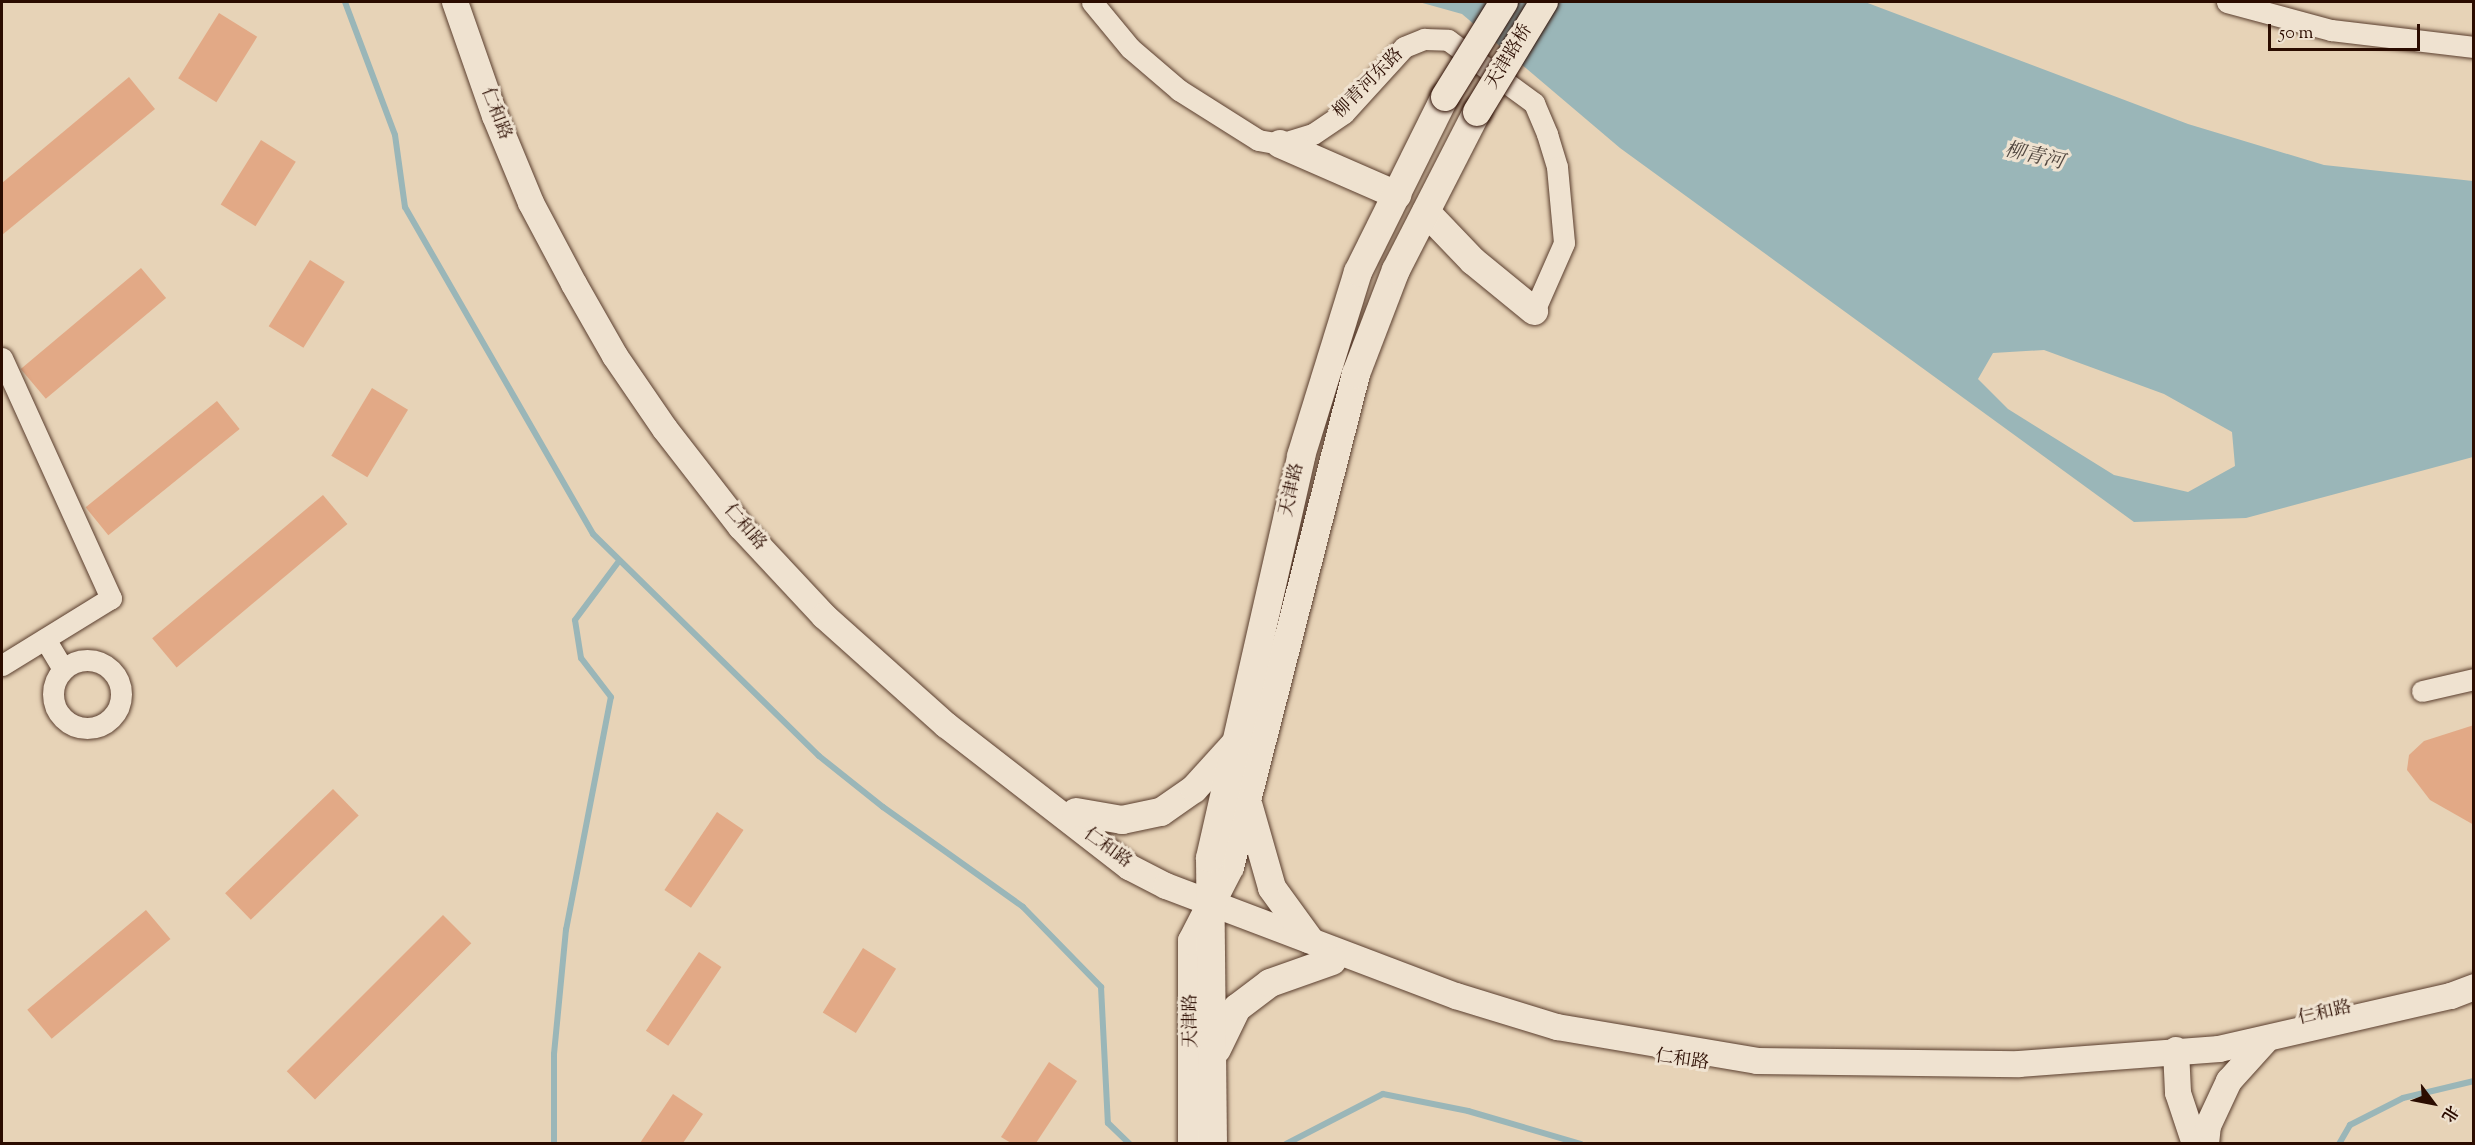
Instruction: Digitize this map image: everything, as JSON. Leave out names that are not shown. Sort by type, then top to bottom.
[{"type":"main road","name":"天津路桥","points":[[1446,98],[1503,2]]},
{"type":"main road","name":"天津路桥","points":[[1477,112],[1544,2]]},
{"type":"main road","name":"天津路","points":[[1213,1143],[1214,1057],[1210,858],[1301,456],[1358,273],[1446,98]]},
{"type":"main road","name":"天津路","points":[[1191,1143],[1192,941],[1230,867],[1356,374],[1396,270],[1477,112]]},
{"type":"main road","points":[[1280,144],[1397,195]]},
{"type":"main road","points":[[1426,212],[1473,261],[1534,311]]},
{"type":"main road","points":[[1076,812],[1122,820],[1161,812],[1194,789],[1237,743]]},
{"type":"main road","points":[[1248,798],[1254,835],[1272,888],[1309,939]]},
{"type":"main road","points":[[1214,1057],[1237,1008],[1270,983],[1332,961]]},
{"type":"street","name":"仁和路","points":[[455,2],[499,127],[573,284],[665,429],[741,527],[824,616],[946,725],[1129,867],[1212,904],[1445,992],[1557,1027],[1746,1059],[2019,1064],[2176,1050],[2267,1039],[2451,996],[2474,987]]},
{"type":"street","name":"仁和路","points":[[466,2],[505,112],[541,198],[624,351],[674,424],[750,520],[831,608],[953,717],[1135,858],[1260,935],[1555,1038],[1756,1072],[2019,1075],[2114,1067],[2176,1050],[2448,986],[2474,975]]},
{"type":"street","points":[[1092,2],[1130,48],[1179,90],[1258,140],[1280,144]]},
{"type":"street","points":[[2227,2],[2331,30],[2474,47]]},
{"type":"street","name":"柳青河东路","points":[[1280,144],[1313,134],[1344,113],[1404,47],[1424,39],[1448,40],[1534,104],[1547,134],[1557,167],[1564,243],[1534,311]]},
{"type":"street","points":[[2,358],[111,598],[2,665]]},
{"type":"street","points":[[45,639],[63,669]]},
{"type":"street","points":[[2422,691],[2474,679]]},
{"type":"street","points":[[2206,1143],[2208,1126],[2229,1081],[2267,1039]]},
{"type":"street","points":[[2176,1050],[2178,1093],[2195,1143]]},
{"type":"water","name":"柳青河","points":[[1419,2],[1865,2],[2188,124],[2324,165],[2473,181],[2473,457],[2246,518],[2134,522],[1620,148],[1462,14]],"holes":[[[2044,350],[2164,394],[2232,432],[2235,466],[2188,492],[2114,475],[2008,409],[1978,379],[1993,353]]]},
{"type":"building","points":[[219,13],[257,37],[216,102],[178,78]]},
{"type":"building","points":[[129,77],[155,109],[2,235],[2,183]]},
{"type":"building","points":[[261,140],[296,162],[255,226],[221,204]]},
{"type":"building","points":[[310,260],[345,282],[303,348],[269,326]]},
{"type":"building","points":[[141,268],[166,298],[46,399],[21,369]]},
{"type":"building","points":[[372,388],[408,410],[367,477],[331,456]]},
{"type":"building","points":[[217,401],[240,429],[108,535],[86,507]]},
{"type":"building","points":[[323,495],[347,524],[177,667],[152,638]]},
{"type":"building","points":[[2474,725],[2474,825],[2430,800],[2407,770],[2409,755],[2424,741]]},
{"type":"building","points":[[333,789],[359,816],[251,920],[225,893]]},
{"type":"building","points":[[717,812],[744,830],[691,908],[664,890]]},
{"type":"building","points":[[146,910],[170,939],[52,1039],[27,1010]]},
{"type":"building","points":[[443,915],[471,943],[315,1100],[287,1071]]},
{"type":"building","points":[[863,948],[896,969],[856,1033],[823,1012]]},
{"type":"building","points":[[699,952],[721,967],[668,1046],[646,1031]]},
{"type":"building","points":[[1049,1062],[1077,1081],[1036,1143],[1011,1143],[1001,1137]]},
{"type":"building","points":[[673,1094],[703,1114],[683,1143],[640,1143]]},
{"type":"waterway","points":[[345,2],[395,135],[405,207],[593,534],[819,756],[883,807],[1023,907],[1101,987],[1108,1123],[1130,1144]]},
{"type":"waterway","points":[[554,1144],[554,1054],[566,930],[611,697],[581,658],[575,620],[619,561]]},
{"type":"waterway","points":[[2339,1144],[2350,1125],[2403,1098],[2474,1081]]},
{"type":"waterway","points":[[1286,1144],[1383,1094],[1468,1111],[1581,1144]]}]
